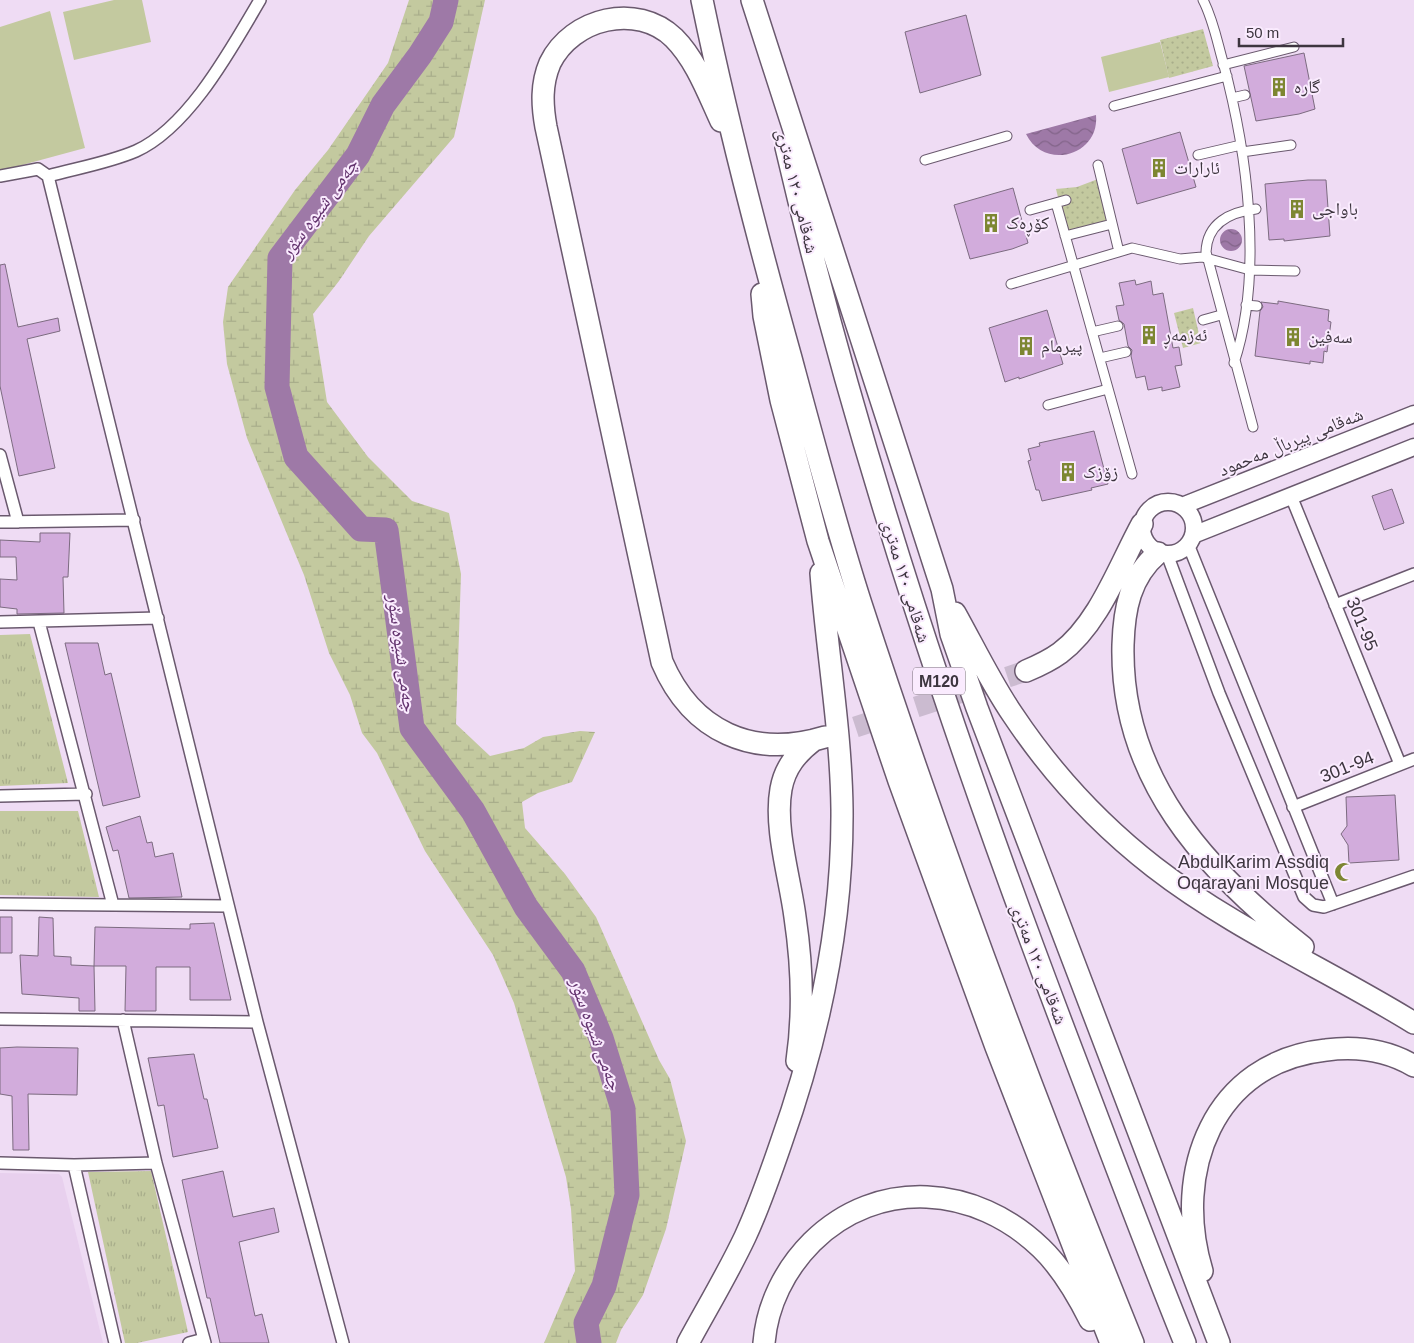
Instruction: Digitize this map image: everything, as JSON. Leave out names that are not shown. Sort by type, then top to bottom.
[{"type":"highway","name":"M120","points":[[702,0],[755,230],[820,466],[860,600],[912,757],[1034,1090],[1133,1343]]},
{"type":"highway","points":[[752,0],[942,589],[952,634],[977,708],[1220,1343]]},
{"type":"highway","name":"شەقامی ١٢٠ مەتری","points":[[752,0],[803,220],[848,390],[919,623],[991,835],[1185,1343]]},
{"type":"highway","points":[[737,155],[688,55],[674,38],[657,26],[627,18],[596,22],[570,38],[551,62],[543,92],[546,127],[662,662],[675,689],[694,712],[730,736],[768,745],[820,739],[791,762],[781,788],[780,824],[796,918],[801,981],[800,1043],[788,1123]]},
{"type":"highway","points":[[755,230],[764,316],[782,400],[818,541],[899,781],[996,1048],[1111,1343]]},
{"type":"highway","points":[[1026,671],[1055,657],[1080,634],[1096,612],[1142,524]]},
{"type":"highway","points":[[688,1343],[745,1236],[770,1174],[812,1047],[829,969],[839,889],[842,809],[837,729],[818,541]]},
{"type":"highway","points":[[1162,554],[1140,574],[1130,592],[1124,628],[1123,655],[1129,715],[1142,757],[1156,787],[1201,854],[1272,924],[1310,953],[1410,1020]]},
{"type":"highway","points":[[942,589],[1012,715],[1052,767],[1113,832],[1154,867],[1196,897],[1410,1020]]},
{"type":"highway","points":[[1223,1343],[1218,1318],[1199,1261],[1192,1206],[1198,1154],[1218,1112],[1229,1098],[1261,1071],[1300,1054],[1343,1048],[1361,1048],[1384,1053],[1414,1066]]},
{"type":"highway","points":[[764,1343],[768,1317],[781,1282],[804,1250],[817,1237],[848,1214],[871,1204],[895,1198],[919,1196],[942,1198],[978,1208],[1010,1224],[1035,1243],[1065,1275],[1101,1343]]},
{"type":"main road","name":"شەقامی پیرباڵ مەحمود","points":[[1142,524],[1153,506],[1167,502],[1182,506],[1414,414]]},
{"type":"main road","points":[[1142,524],[1144,539],[1162,554],[1179,552],[1191,540],[1291,496],[1414,447]]},
{"type":"main road","points":[[1182,506],[1192,519],[1191,540]]},
{"type":"street","points":[[48,176],[123,156],[162,135],[183,115],[230,51],[260,0]]},
{"type":"street","points":[[1203,0],[1227,76],[1252,210],[1246,305],[1249,327],[1234,362]]},
{"type":"street","points":[[1223,64],[1294,47]]},
{"type":"street","points":[[1114,106],[1227,76]]},
{"type":"street","points":[[1232,98],[1245,95]]},
{"type":"street","points":[[925,160],[1007,136]]},
{"type":"street","points":[[1198,156],[1241,149],[1291,145]]},
{"type":"street","points":[[1098,165],[1119,252]]},
{"type":"street","points":[[0,176],[38,168],[48,176],[257,1022],[343,1343]]},
{"type":"street","points":[[1030,210],[1066,200]]},
{"type":"street","points":[[1056,203],[1132,474]]},
{"type":"street","points":[[1252,210],[1236,212],[1222,219],[1207,240],[1206,258],[1253,427]]},
{"type":"street","points":[[1065,236],[1112,224]]},
{"type":"street","points":[[1011,284],[1119,252],[1139,248],[1180,259],[1206,258],[1249,270],[1295,271]]},
{"type":"street","points":[[1246,305],[1257,306]]},
{"type":"street","points":[[1203,320],[1221,315]]},
{"type":"street","points":[[1092,332],[1118,326]]},
{"type":"street","points":[[1100,358],[1126,352]]},
{"type":"street","points":[[1048,406],[1108,389]]},
{"type":"street","points":[[0,454],[18,522]]},
{"type":"street","name":"301-95","points":[[1291,496],[1400,764]]},
{"type":"street","points":[[0,522],[134,520]]},
{"type":"street","points":[[1191,540],[1293,807],[1333,904]]},
{"type":"street","points":[[1162,554],[1218,693],[1308,903],[1319,907],[1333,904],[1414,876]]},
{"type":"street","points":[[1335,605],[1414,574]]},
{"type":"street","points":[[0,622],[158,618]]},
{"type":"street","points":[[39,622],[86,794],[113,905]]},
{"type":"street","name":"301-94","points":[[1293,807],[1414,759]]},
{"type":"street","points":[[0,796],[86,794]]},
{"type":"street","points":[[0,904],[228,906]]},
{"type":"street","points":[[0,1018],[257,1022]]},
{"type":"street","points":[[123,1020],[156,1163],[204,1341],[189,1343]]},
{"type":"street","points":[[0,1163],[156,1163]]},
{"type":"street","points":[[74,1164],[115,1343]]},
{"type":"shaded area","points":[[0,1173],[59,1174],[62,1177],[103,1343],[0,1343]]},
{"type":"green space","points":[[114,0],[142,0],[151,42],[74,60],[63,12]]},
{"type":"green space","points":[[409,0],[485,0],[454,137],[369,236],[339,281],[313,314],[327,402],[368,457],[412,501],[449,513],[461,574],[456,724],[490,756],[524,748],[543,737],[580,731],[595,732],[572,782],[538,793],[522,802],[525,828],[565,874],[596,917],[659,1060],[670,1079],[686,1141],[666,1229],[643,1295],[621,1330],[616,1343],[544,1343],[575,1271],[571,1209],[566,1177],[514,1003],[493,955],[425,851],[377,753],[362,733],[350,695],[329,653],[304,575],[247,438],[227,364],[223,322],[228,287],[295,190],[328,150],[388,63]]},
{"type":"green space","points":[[50,11],[85,148],[0,171],[0,27]]},
{"type":"green space","points":[[1203,29],[1213,66],[1169,78],[1160,40]]},
{"type":"green space","points":[[1160,42],[1169,77],[1109,92],[1101,57]]},
{"type":"green space","points":[[1098,179],[1109,223],[1067,234],[1056,189],[1077,187]]},
{"type":"green space","points":[[1193,308],[1201,343],[1183,348],[1174,313]]},
{"type":"green space","points":[[30,634],[68,783],[0,786],[0,635]]},
{"type":"green space","points":[[0,811],[78,811],[99,897],[0,895]]},
{"type":"green space","points":[[151,1171],[188,1332],[137,1343],[125,1343],[88,1172]]},
{"type":"water","points":[[1096,115],[1095,129],[1089,140],[1080,149],[1069,154],[1057,155],[1045,152],[1034,145],[1026,134]]},
{"type":"water","points":[[1231,229],[1239,232],[1242,240],[1239,248],[1231,251],[1223,248],[1220,240],[1223,232]]},
{"type":"building","points":[[966,15],[981,75],[920,93],[905,32]]},
{"type":"building","name":"گارە","points":[[1304,53],[1315,109],[1299,114],[1256,121],[1244,66]]},
{"type":"building","name":"ئارارات","points":[[1180,132],[1196,187],[1137,204],[1122,149]]},
{"type":"building","name":"باواجی","points":[[1326,180],[1330,236],[1284,241],[1284,239],[1269,240],[1265,184]]},
{"type":"building","name":"کۆڕەک","points":[[1013,188],[1028,243],[1012,249],[970,259],[954,205]]},
{"type":"building","points":[[5,264],[18,327],[58,318],[60,331],[27,339],[55,468],[19,476],[0,386],[0,265]]},
{"type":"building","name":"ئەزمەڕ","points":[[1135,280],[1136,285],[1151,281],[1153,295],[1163,293],[1173,348],[1179,347],[1182,365],[1175,366],[1180,387],[1162,391],[1162,387],[1148,390],[1145,376],[1136,378],[1131,356],[1132,350],[1128,346],[1124,324],[1119,320],[1116,306],[1124,305],[1119,283]]},
{"type":"building","name":"سەفین","points":[[1278,301],[1329,310],[1328,321],[1331,322],[1327,352],[1324,351],[1323,363],[1310,361],[1310,364],[1255,356],[1260,311],[1263,307],[1261,302],[1278,304]]},
{"type":"building","name":"پیرمام","points":[[1047,310],[1063,364],[1005,382],[989,328]]},
{"type":"building","name":"زۆزک","points":[[1094,431],[1108,484],[1091,488],[1092,490],[1042,501],[1039,490],[1036,490],[1028,461],[1031,460],[1028,449],[1040,446],[1039,443]]},
{"type":"building","points":[[1392,489],[1404,523],[1384,530],[1372,496]]},
{"type":"building","points":[[40,533],[70,533],[68,577],[63,577],[64,613],[17,614],[17,609],[0,607],[0,579],[17,580],[16,557],[0,557],[0,540],[40,542]]},
{"type":"building","points":[[65,643],[98,643],[105,675],[111,673],[140,797],[103,806]]},
{"type":"building","points":[[1395,795],[1399,860],[1349,863],[1348,845],[1341,834],[1347,826],[1346,797]]},
{"type":"building","points":[[140,816],[147,843],[152,842],[155,857],[173,853],[182,897],[129,898],[118,850],[113,851],[106,827]]},
{"type":"building","points":[[0,917],[12,917],[12,953],[0,953]]},
{"type":"building","points":[[39,917],[53,918],[54,956],[71,957],[71,965],[94,966],[95,1011],[79,1011],[79,998],[22,994],[20,955],[38,956]]},
{"type":"building","points":[[214,923],[231,1000],[190,1000],[190,967],[156,967],[156,1011],[125,1011],[126,966],[94,966],[95,927],[190,929],[190,924]]},
{"type":"building","points":[[0,1048],[78,1048],[77,1095],[28,1094],[29,1150],[13,1150],[12,1096],[0,1094]]},
{"type":"building","points":[[194,1054],[218,1148],[173,1157],[164,1105],[158,1106],[148,1058]]},
{"type":"building","points":[[223,1171],[233,1217],[274,1208],[279,1232],[239,1242],[255,1316],[262,1314],[269,1343],[220,1343],[210,1298],[207,1298],[182,1180]]},
{"type":"waterway","name":"چەمی شیوە سۆر","points":[[446,0],[441,22],[420,55],[383,105],[358,155],[280,258],[277,387],[296,457],[361,529],[386,530],[412,728],[473,811],[526,907],[573,971],[601,1038],[623,1109],[627,1195],[604,1286],[586,1323],[589,1343]]},
{"type":"tunnel","points":[[825,737],[1026,671]]},
{"type":"place","name":"گارە","points":[[1279,87]]},
{"type":"place","name":"ئارارات","points":[[1159,168]]},
{"type":"place","name":"باواجی","points":[[1297,209]]},
{"type":"place","name":"کۆڕەک","points":[[991,223]]},
{"type":"place","name":"ئەزمەڕ","points":[[1149,335]]},
{"type":"place","name":"سەفین","points":[[1293,337]]},
{"type":"place","name":"پیرمام","points":[[1026,346]]},
{"type":"place","name":"زۆزک","points":[[1068,472]]},
{"type":"place","name":"AbdulKarim Assdiq Oqarayani Mosque","points":[[1344,872]]}]
